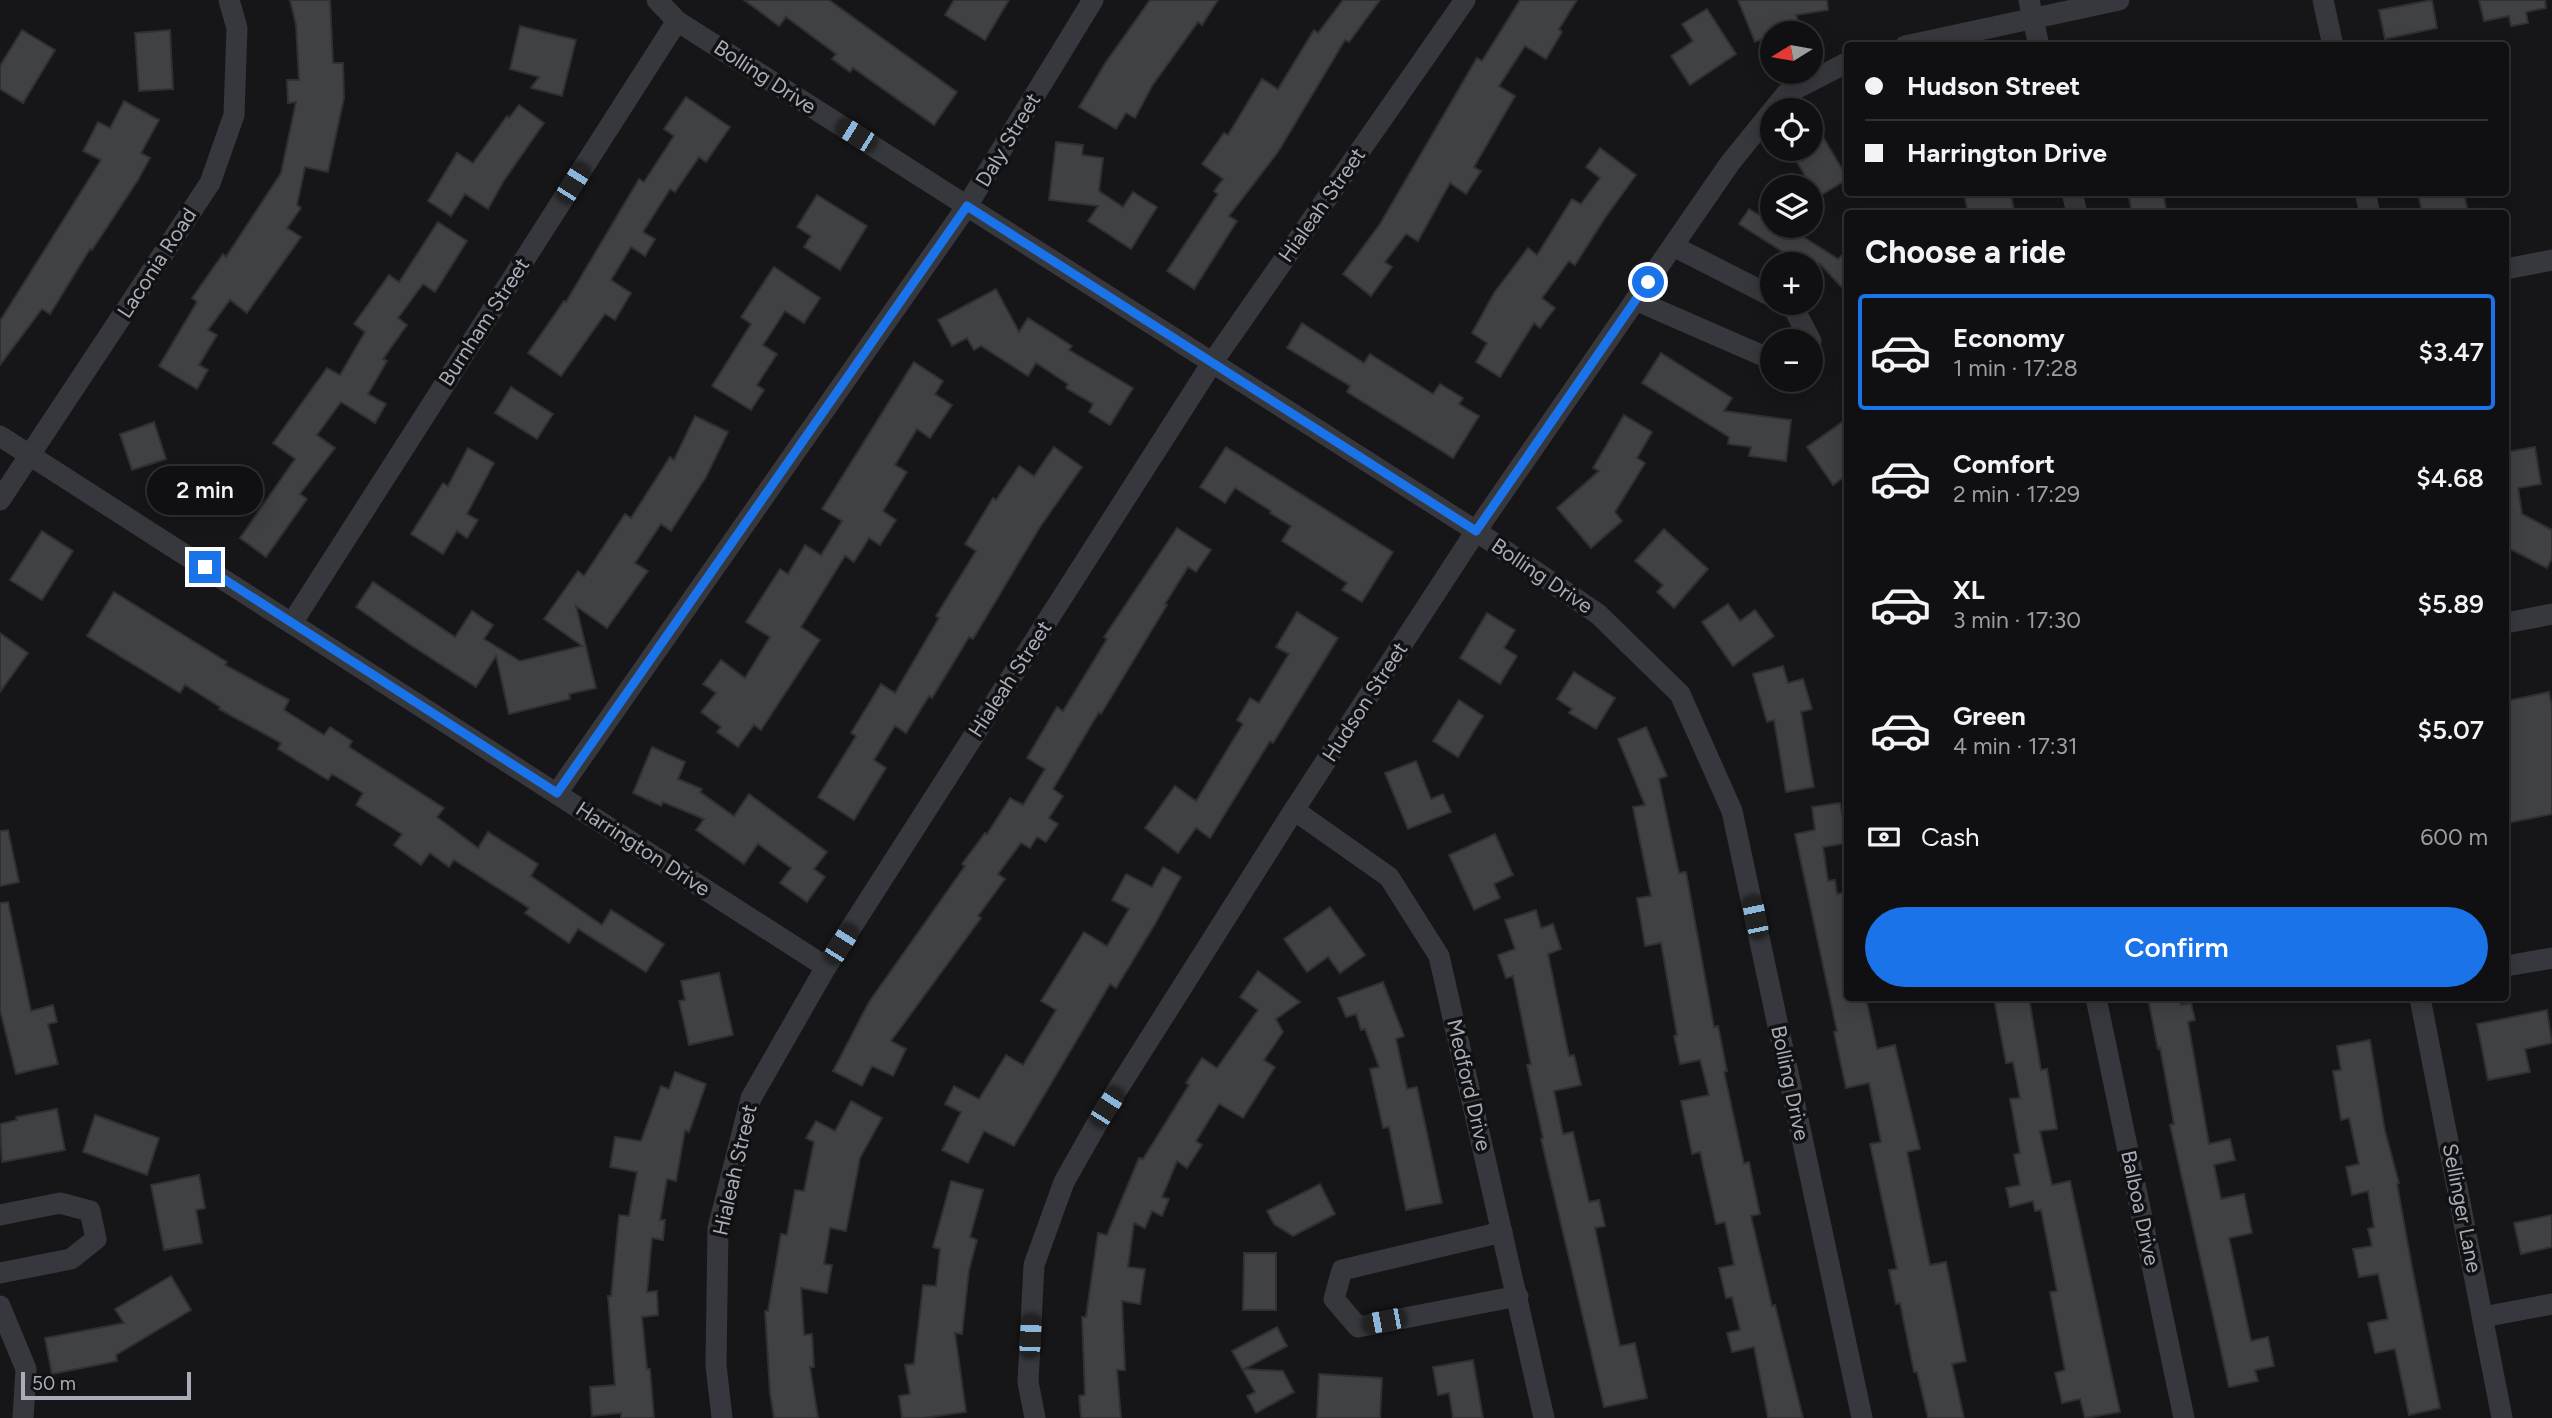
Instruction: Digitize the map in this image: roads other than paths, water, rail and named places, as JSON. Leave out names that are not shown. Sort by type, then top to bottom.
[{"type":"street","name":"Laconia Road","points":[[0,500],[210,183],[234,115],[237,28],[229,0]]},
{"type":"street","name":"Bolling Drive","points":[[657,0],[677,20],[1476,531],[1598,614],[1681,694],[1732,811],[1862,1418]]},
{"type":"street","name":"Daly Street","points":[[557,793],[967,206],[1093,0]]},
{"type":"street","name":"Hialeah Street","points":[[722,1418],[716,1365],[718,1228],[751,1098],[826,967],[1212,363],[1465,0]]},
{"type":"street","points":[[1918,42],[2030,8],[2119,0]]},
{"type":"street","points":[[2323,0],[2332,42]]},
{"type":"street","points":[[2030,8],[2038,42]]},
{"type":"street","name":"Burnham Street","points":[[292,623],[677,20]]},
{"type":"street","name":"Hudson Street","points":[[1035,1418],[1028,1382],[1034,1265],[1064,1182],[1107,1107],[1294,810],[1476,531],[1730,163],[1786,94],[1844,64]]},
{"type":"street","points":[[1673,246],[1760,290]]},
{"type":"street","points":[[2509,268],[2552,260]]},
{"type":"street","points":[[1635,300],[1760,355]]},
{"type":"street","name":"Harrington Drive","points":[[0,436],[826,967]]},
{"type":"street","points":[[2509,622],[2552,614]]},
{"type":"street","name":"Medford Drive","points":[[1294,810],[1389,877],[1439,956],[1544,1418]]},
{"type":"street","points":[[2509,965],[2552,958]]},
{"type":"street","name":"Balboa Drive","points":[[2097,1001],[2184,1418]]},
{"type":"street","name":"Sellinger Lane","points":[[2421,1001],[2501,1418]]},
{"type":"street","points":[[0,1215],[60,1203],[90,1211],[96,1239],[71,1259],[0,1273]]},
{"type":"street","points":[[1502,1232],[1342,1270],[1334,1300],[1357,1326],[1518,1296]]},
{"type":"street","points":[[2483,1317],[2552,1304]]},
{"type":"street","points":[[0,1306],[26,1369],[23,1418]]}]
